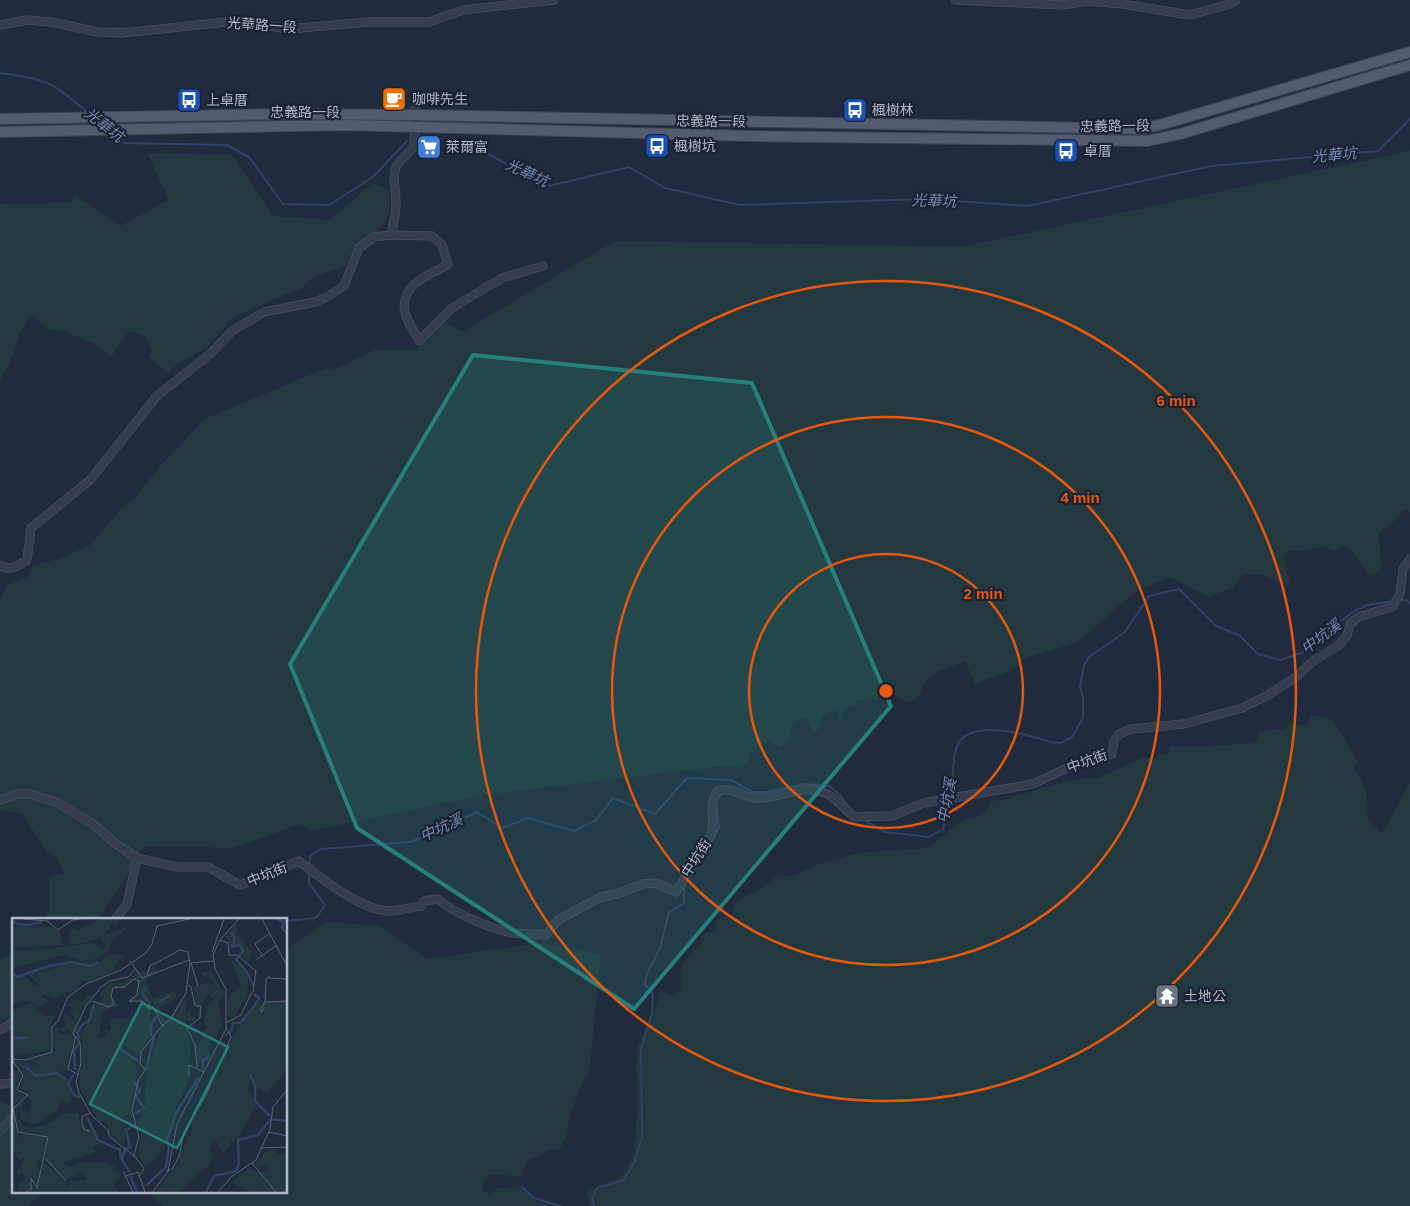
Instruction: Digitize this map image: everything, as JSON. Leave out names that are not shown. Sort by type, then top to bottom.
[{"type":"main road","name":"忠義路一段","points":[[0,119],[124,116],[148,113],[415,112],[1142,128],[1410,52]]},
{"type":"main road","name":"忠義路一段","points":[[0,132],[126,129],[147,132],[280,126],[838,139],[1147,141],[1180,134],[1282,106],[1410,65]]},
{"type":"main road","points":[[1277,89],[1282,106]]},
{"type":"main road","points":[[147,132],[148,113]]},
{"type":"main road","points":[[618,135],[619,116]]},
{"type":"main road","points":[[838,121],[838,139]]},
{"type":"street","name":"光華路一段","points":[[0,25],[28,20],[51,22],[98,32],[122,33],[236,20],[289,29],[369,22],[429,22],[464,10],[554,0]]},
{"type":"street","points":[[955,0],[1063,5],[1086,1],[1123,4],[1190,15],[1230,4],[1236,0]]},
{"type":"street","points":[[391,235],[396,204],[393,173],[395,166],[414,147],[415,112]]},
{"type":"street","points":[[0,565],[4,568],[12,568],[27,560],[31,528],[90,480],[156,396],[210,354],[232,331],[264,312],[315,302],[344,286],[359,248],[374,237],[391,235],[432,236],[438,240],[445,252],[448,266],[415,283],[407,296],[404,310],[419,340],[452,308],[502,278],[543,266]]},
{"type":"street","name":"中坑街","points":[[0,800],[17,794],[30,794],[56,802],[93,824],[116,844],[137,858],[177,866],[208,867],[240,885],[299,861],[338,891],[369,905],[390,911],[422,906],[424,902],[438,899],[446,906],[470,918],[512,933],[546,935],[558,920],[601,896],[618,894],[643,884],[655,883],[676,892],[711,835],[714,825],[712,801],[718,792],[725,790],[753,798],[802,790],[816,790],[832,797],[858,817],[892,816],[923,804],[1035,782],[1067,768],[1112,754],[1114,741],[1120,734],[1131,729],[1184,724],[1242,708],[1284,686],[1312,661],[1338,646],[1347,636],[1350,624],[1358,617],[1392,607],[1400,594],[1403,569],[1410,559]]},
{"type":"street","points":[[116,918],[127,904],[137,858]]},
{"type":"street","points":[[0,1030],[12,1022]]},
{"type":"street","points":[[0,1131],[12,1118]]},
{"type":"highlighted area","points":[[473,355],[752,383],[891,706],[634,1009],[357,828],[290,664]]},
{"type":"green space","points":[[1410,151],[1410,512],[1405,509],[1390,525],[1379,533],[1381,570],[1370,576],[1353,552],[1344,545],[1334,551],[1324,546],[1303,551],[1290,550],[1283,556],[1290,584],[1280,583],[1261,574],[1243,574],[1233,587],[1209,597],[1170,577],[1134,593],[1078,642],[1026,658],[1009,672],[975,684],[965,661],[941,670],[930,678],[925,683],[918,699],[908,702],[894,695],[884,699],[856,700],[855,706],[845,708],[841,723],[837,710],[823,715],[818,730],[812,732],[806,717],[792,725],[789,739],[779,748],[771,740],[750,753],[747,763],[740,768],[724,766],[483,795],[310,831],[300,824],[234,848],[144,846],[118,890],[98,918],[46,918],[49,909],[49,877],[65,874],[56,857],[48,854],[22,813],[0,811],[0,600],[6,586],[29,576],[32,566],[61,558],[89,546],[122,508],[136,497],[160,466],[205,419],[326,368],[336,369],[375,350],[416,350],[444,321],[462,332],[615,241],[962,247]]},
{"type":"green space","points":[[147,153],[232,155],[273,216],[330,220],[373,183],[389,191],[389,212],[386,222],[373,235],[355,245],[347,266],[313,277],[302,288],[235,316],[206,348],[177,364],[168,374],[149,357],[152,350],[145,336],[129,331],[111,357],[95,344],[66,332],[48,329],[33,316],[22,328],[12,358],[0,381],[0,204],[70,203],[75,195],[120,226],[169,200]]},
{"type":"green space","points":[[1312,715],[1333,720],[1358,762],[1354,769],[1366,792],[1368,804],[1367,818],[1382,833],[1410,783],[1410,1206],[589,1206],[587,1192],[622,1176],[634,1154],[638,1101],[636,1069],[638,1045],[656,1007],[660,991],[673,996],[682,989],[680,975],[686,958],[701,943],[702,935],[715,929],[717,920],[732,913],[736,901],[757,891],[779,875],[794,876],[819,864],[858,853],[928,848],[964,820],[982,815],[992,801],[1006,799],[1065,781],[1097,778],[1145,757],[1157,759],[1158,754],[1168,755],[1169,746],[1198,747],[1256,743],[1259,731],[1284,729],[1290,724],[1307,725]]},
{"type":"green space","points":[[325,922],[380,926],[427,959],[540,943],[601,954],[589,1075],[585,1077],[570,1115],[566,1138],[560,1148],[551,1150],[526,1162],[522,1176],[491,1175],[484,1179],[483,1191],[489,1194],[499,1188],[524,1187],[534,1200],[551,1206],[162,1206],[150,1194],[288,1194],[288,949]]},
{"type":"green space","points":[[12,954],[12,1015],[0,1022],[0,960]]},
{"type":"green space","points":[[0,1100],[12,1108],[12,1194],[42,1194],[28,1206],[0,1206]]},
{"type":"waterway","name":"光華坑","points":[[0,73],[28,77],[57,88],[88,113]]},
{"type":"waterway","name":"光華坑","points":[[459,142],[467,143],[549,186],[629,167],[665,188],[740,205],[924,199],[1028,206],[1211,166],[1378,151],[1410,119]]},
{"type":"waterway","name":"光華坑","points":[[113,134],[123,143],[227,145],[249,157],[283,204],[329,205],[373,177],[407,141]]},
{"type":"waterway","name":"中坑溪","points":[[951,796],[955,752],[964,737],[975,732],[988,730],[1017,733],[1054,743],[1061,743],[1072,737],[1083,718],[1083,698],[1080,687],[1084,665],[1089,657],[1125,632],[1149,596],[1179,589],[1216,626],[1239,635],[1258,654],[1280,660],[1302,653],[1354,611],[1367,605],[1393,601]]},
{"type":"waterway","name":"中坑溪","points":[[1398,600],[1405,600],[1410,603]]},
{"type":"waterway","name":"中坑溪","points":[[309,866],[310,856],[321,849],[411,842],[477,812],[502,828],[528,818],[574,831],[596,820],[613,798],[655,814],[687,778],[731,780],[752,792],[766,792],[804,784],[829,786],[841,796],[850,809]]},
{"type":"waterway","points":[[694,869],[719,828],[716,801],[722,793]]},
{"type":"waterway","name":"中坑溪","points":[[863,819],[885,832],[929,837],[943,829],[950,801]]},
{"type":"waterway","name":"中坑溪","points":[[288,921],[316,918],[325,905],[309,883],[309,873]]},
{"type":"waterway","points":[[594,1206],[592,1197],[597,1188],[624,1180],[635,1161],[642,1136],[641,1050],[652,1013],[653,994],[645,985],[646,976],[660,948],[669,912],[684,903],[684,884]]},
{"type":"waterway","points":[[522,1187],[534,1198],[560,1206]]},
{"type":"place","name":"咖啡先生","points":[[394,99]]},
{"type":"place","name":"上卓厝","points":[[189,100]]},
{"type":"place","name":"楓樹林","points":[[855,110]]},
{"type":"place","name":"楓樹坑","points":[[657,146]]},
{"type":"place","name":"萊爾富","points":[[429,147]]},
{"type":"place","name":"卓厝","points":[[1066,151]]},
{"type":"place","name":"土地公","points":[[1167,996]]}]
